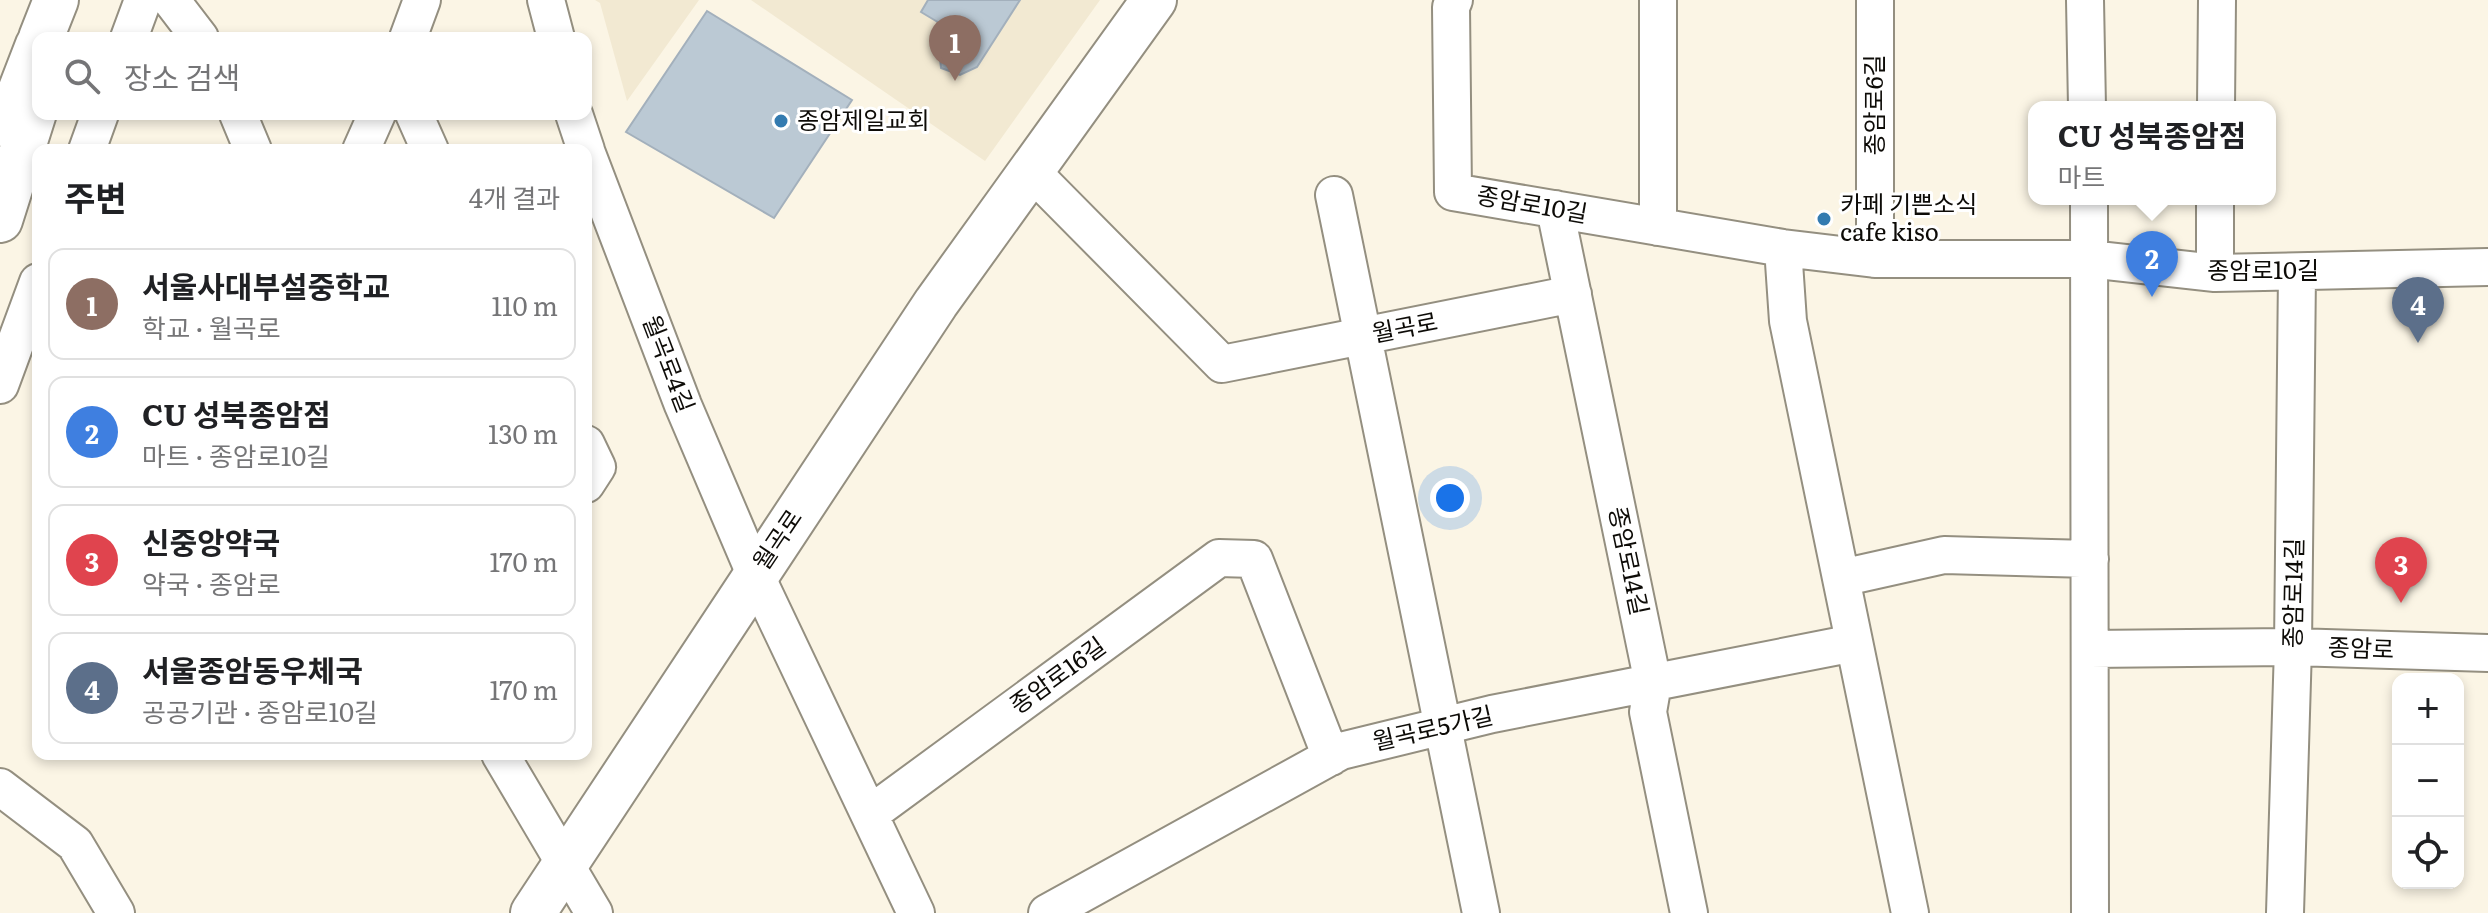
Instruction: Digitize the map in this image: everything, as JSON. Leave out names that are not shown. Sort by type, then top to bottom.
[{"type":"main road","points":[[43,32],[56,0]]},
{"type":"main road","points":[[60,32],[70,0]]},
{"type":"main road","name":"월곡로","points":[[533,913],[936,303],[1154,0]]},
{"type":"main road","points":[[0,142],[32,60]]},
{"type":"main road","points":[[0,220],[32,119]]},
{"type":"street","points":[[131,32],[143,0]]},
{"type":"street","points":[[171,0],[195,32]]},
{"type":"street","points":[[410,32],[422,0]]},
{"type":"street","points":[[546,0],[554,32]]},
{"type":"street","name":"종암로10길","points":[[1454,0],[1453,192],[1783,248],[1875,259],[2089,259],[2215,273],[2488,267]]},
{"type":"street","points":[[1658,0],[1658,227]]},
{"type":"street","name":"종암로6길","points":[[1875,0],[1875,259]]},
{"type":"street","points":[[2085,0],[2087,101]]},
{"type":"street","points":[[2216,101],[2217,0]]},
{"type":"street","points":[[89,144],[98,120]]},
{"type":"street","points":[[240,120],[250,144]]},
{"type":"street","points":[[364,144],[374,120]]},
{"type":"street","points":[[417,120],[427,144]]},
{"type":"street","name":"월곡로4길","points":[[576,120],[584,144]]},
{"type":"street","name":"월곡로4길","points":[[592,167],[683,405],[755,574]]},
{"type":"street","name":"월곡로","points":[[1031,171],[1222,364],[1573,294]]},
{"type":"street","points":[[1334,195],[1445,725],[1481,913]]},
{"type":"street","points":[[2089,205],[2090,913]]},
{"type":"street","points":[[2215,205],[2215,273]]},
{"type":"street","name":"종암로14길","points":[[1555,209],[1653,683],[1648,712],[1689,913]]},
{"type":"street","points":[[1783,248],[1788,321],[1910,913]]},
{"type":"street","name":"종암로14길","points":[[2285,913],[2293,647],[2297,273]]},
{"type":"street","points":[[0,385],[32,298]]},
{"type":"street","points":[[592,457],[597,467],[592,475]]},
{"type":"street","points":[[1841,578],[1944,555],[2090,559]]},
{"type":"street","name":"종암로16길","points":[[870,814],[1219,558],[1254,559],[1331,757]]},
{"type":"street","points":[[755,574],[916,913]]},
{"type":"street","name":"월곡로5가길","points":[[1047,913],[1341,751],[1445,725],[1854,643]]},
{"type":"street","name":"종암로","points":[[2090,649],[2293,647],[2488,653]]},
{"type":"street","points":[[504,760],[594,913]]},
{"type":"street","points":[[0,787],[75,844],[116,913]]},
{"type":"shaded area","points":[[595,0],[699,0],[627,101],[600,3]]},
{"type":"shaded area","points":[[751,0],[1100,0],[985,161]]},
{"type":"pier","points":[[0,0],[28,0],[0,61]]},
{"type":"building","points":[[928,0],[1020,0],[977,67],[960,75],[941,68],[939,48],[951,30],[921,12]]},
{"type":"building","name":"종암제일교회","points":[[707,11],[852,100],[774,218],[626,132]]},
{"type":"place","name":"서울사대부설중학교","points":[[955,81]]},
{"type":"place","name":"종암제일교회","points":[[781,121]]},
{"type":"place","name":"카페 기쁜소식 cafe kiso","points":[[1824,219]]},
{"type":"place","name":"CU 성북종암점","points":[[2152,297]]},
{"type":"place","name":"서울종암동우체국","points":[[2418,343]]},
{"type":"place","name":"신중앙약국","points":[[2401,603]]}]
